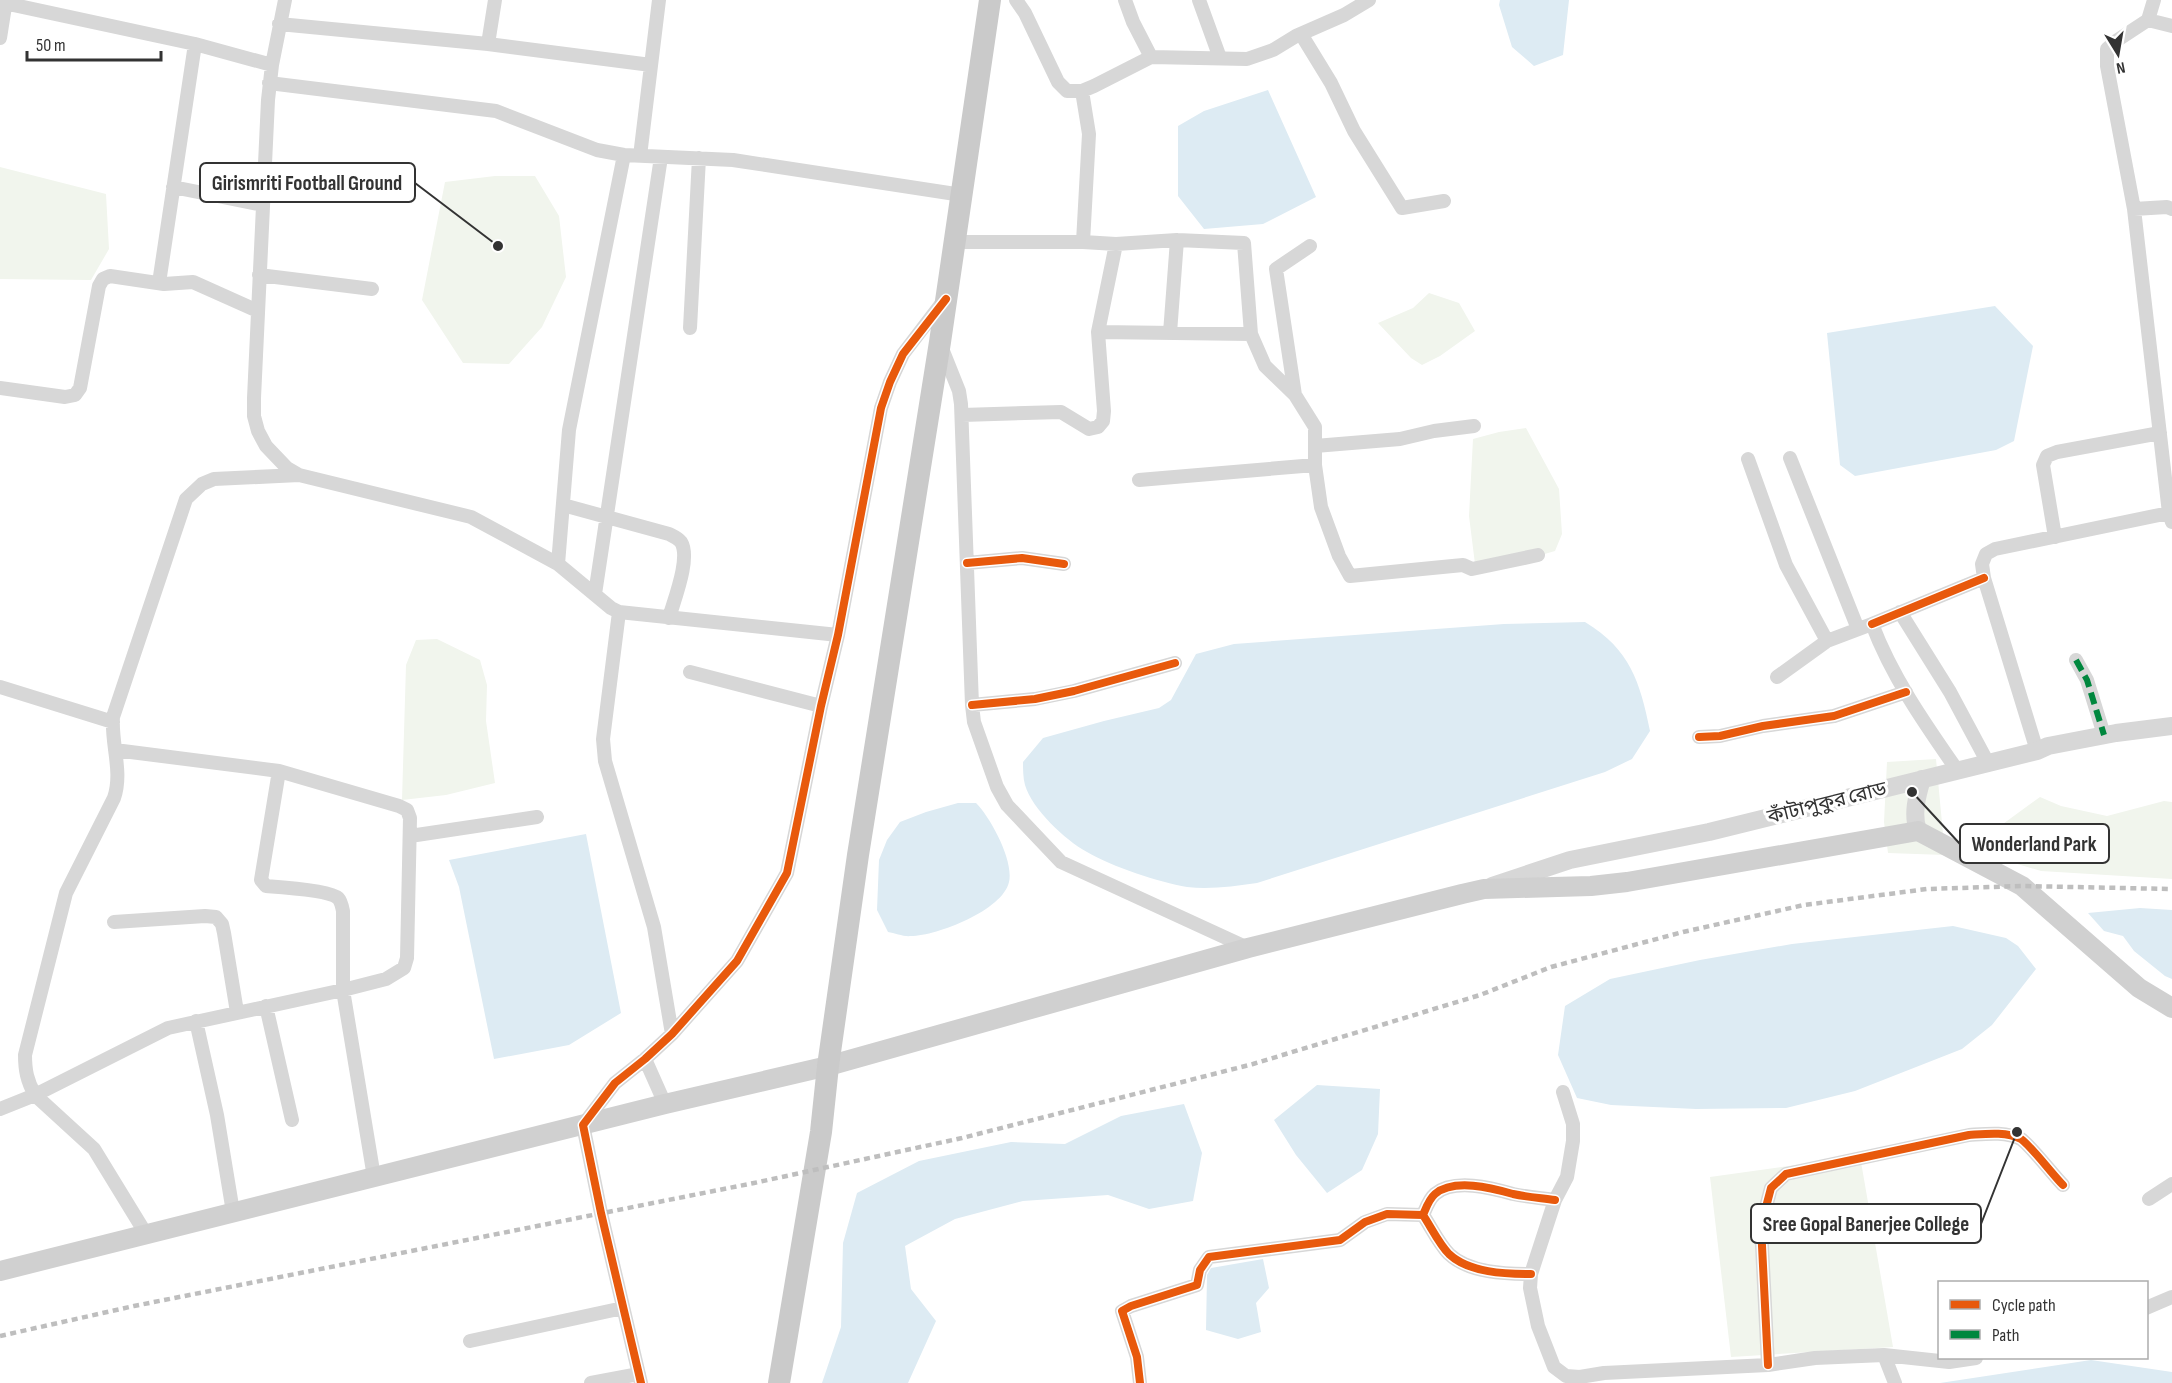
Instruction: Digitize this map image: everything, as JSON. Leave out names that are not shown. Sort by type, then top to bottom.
[{"type":"main road","points":[[779,1383],[821,1132],[828,1066],[898,594],[940,342],[990,0]]},
{"type":"main road","points":[[0,1271],[665,1104],[828,1066],[1248,948],[1484,889],[1591,886],[1627,882],[1918,831],[2022,886],[2139,988],[2172,1008]]},
{"type":"street","points":[[285,0],[269,83],[254,398],[254,416],[258,431],[274,457],[299,475],[471,518],[558,564],[620,612],[838,635]]},
{"type":"street","points":[[489,44],[495,0]]},
{"type":"street","points":[[640,156],[659,0]]},
{"type":"street","points":[[1016,0],[1025,13],[1058,82],[1067,91],[1082,91],[1151,57],[1247,58],[1273,50],[1370,0]]},
{"type":"street","points":[[1125,0],[1133,22],[1151,57]]},
{"type":"street","points":[[1199,0],[1220,58]]},
{"type":"street","points":[[2037,751],[1984,578],[1982,564],[1986,554],[1995,549],[2055,537],[2171,518],[2168,466],[2160,433],[2134,209],[2107,66],[2107,49],[2148,20],[2154,0]]},
{"type":"street","points":[[0,38],[4,1],[195,44],[272,65]]},
{"type":"street","points":[[2148,20],[2172,26]]},
{"type":"street","points":[[279,24],[489,44],[651,65]]},
{"type":"street","points":[[1301,34],[1332,83],[1354,131],[1402,208],[1444,201]]},
{"type":"street","points":[[159,283],[195,44]]},
{"type":"street","points":[[269,83],[496,111],[597,150],[624,155],[733,160],[962,195]]},
{"type":"street","points":[[1082,91],[1089,134],[1083,242]]},
{"type":"street","points":[[558,564],[569,430],[624,155]]},
{"type":"street","points":[[595,594],[661,157]]},
{"type":"street","points":[[690,328],[699,159]]},
{"type":"street","points":[[173,187],[262,205]]},
{"type":"street","points":[[2134,209],[2167,207],[2172,209]]},
{"type":"street","points":[[954,242],[1116,244],[1177,240],[1244,243],[1251,334],[1265,366],[1294,395],[1315,426],[1315,465],[1321,507],[1339,556],[1350,576],[1463,565],[1472,569],[1538,555]]},
{"type":"street","points":[[1170,333],[1177,240]]},
{"type":"street","points":[[962,415],[1061,412],[1089,429],[1098,427],[1104,421],[1098,332],[1116,244]]},
{"type":"street","points":[[1294,395],[1276,269],[1310,246]]},
{"type":"street","points":[[260,275],[372,289]]},
{"type":"street","points":[[0,388],[65,397],[75,395],[80,388],[99,286],[103,279],[120,276],[174,285],[193,282],[258,311]]},
{"type":"street","points":[[591,1383],[640,1379],[583,1125],[615,1083],[672,1034],[737,961],[787,873],[820,706],[838,635],[881,408],[903,354],[946,299]]},
{"type":"street","points":[[1098,332],[1251,334]]},
{"type":"street","points":[[940,342],[959,391],[962,415],[974,722],[997,787],[1007,805],[1061,862],[1248,948]]},
{"type":"street","points":[[1315,446],[1400,439],[1474,426]]},
{"type":"street","points":[[2055,537],[2043,465],[2047,456],[2057,452],[2160,433]]},
{"type":"street","points":[[1790,458],[1858,629]]},
{"type":"street","points":[[1748,459],[1786,565],[1827,641]]},
{"type":"street","points":[[1139,480],[1315,465]]},
{"type":"street","points":[[146,1234],[94,1149],[35,1095],[28,1084],[25,1054],[66,893],[118,787],[113,722],[186,499],[202,484],[214,479],[299,475]]},
{"type":"street","points":[[563,505],[669,534],[679,539],[684,549],[684,561],[669,618]]},
{"type":"street","points":[[967,563],[1022,558],[1064,564]]},
{"type":"street","points":[[1778,677],[1827,641],[1984,578]]},
{"type":"street","points":[[620,612],[603,739],[605,761],[654,927],[672,1034]]},
{"type":"street","points":[[1900,612],[1950,692],[1988,763]]},
{"type":"street","points":[[1872,624],[1882,652],[1957,770]]},
{"type":"street","points":[[2076,660],[2086,680],[2103,735]]},
{"type":"street","points":[[972,705],[1035,699],[1074,691],[1175,663]]},
{"type":"street","points":[[690,672],[820,706]]},
{"type":"street","points":[[0,687],[113,722]]},
{"type":"street","points":[[1699,737],[1720,736],[1763,726],[1834,716],[1906,692]]},
{"type":"street","name":"কাঁটাপুকুর রোড","points":[[1484,889],[1570,860],[1709,832],[2037,751],[2048,746],[2103,735],[2172,726]]},
{"type":"street","points":[[0,1109],[35,1095],[158,1032],[196,1021],[386,979],[404,968],[407,958],[410,836],[410,818],[407,810],[279,771],[114,750]]},
{"type":"street","points":[[279,771],[261,880],[266,886],[324,893],[340,900],[343,911],[343,990],[374,1177]]},
{"type":"street","points":[[1918,831],[1915,821],[1922,778]]},
{"type":"street","points":[[410,836],[537,817]]},
{"type":"street","points":[[114,922],[216,917],[222,924],[224,933],[237,1012]]},
{"type":"street","points":[[266,1006],[292,1120]]},
{"type":"street","points":[[196,1021],[217,1115],[233,1212]]},
{"type":"street","points":[[645,1059],[665,1104]]},
{"type":"street","points":[[1563,1092],[1574,1124],[1567,1177],[1556,1200],[1531,1274],[1530,1288],[1538,1326],[1554,1367],[1563,1379],[1768,1365],[1815,1358],[1884,1355],[1949,1362],[1969,1359]]},
{"type":"street","points":[[1768,1365],[1761,1226],[1771,1188],[1786,1174],[1969,1135],[1992,1134],[2008,1135],[2021,1140],[2063,1185]]},
{"type":"street","points":[[2149,1199],[2172,1184]]},
{"type":"street","points":[[1423,1215],[1437,1192],[1462,1185],[1556,1200]]},
{"type":"street","points":[[1140,1383],[1137,1357],[1122,1311],[1197,1285],[1200,1270],[1209,1257],[1340,1240],[1365,1222],[1387,1214],[1423,1215]]},
{"type":"street","points":[[1423,1215],[1448,1253],[1460,1262],[1511,1274],[1531,1274]]},
{"type":"street","points":[[2148,1307],[2172,1297]]},
{"type":"street","points":[[470,1341],[623,1308]]},
{"type":"street","points":[[1884,1355],[1895,1383]]},
{"type":"shaded area","points":[[1500,0],[1569,0],[1563,55],[1534,66],[1512,47],[1499,5]]},
{"type":"shaded area","points":[[1268,90],[1316,197],[1263,224],[1204,229],[1178,196],[1178,126],[1204,111]]},
{"type":"shaded area","points":[[0,167],[106,194],[109,249],[91,280],[0,279]]},
{"type":"shaded area","points":[[495,176],[535,176],[559,216],[566,277],[542,327],[509,364],[463,363],[422,300],[445,182]]},
{"type":"shaded area","points":[[1429,293],[1459,303],[1475,331],[1440,356],[1422,365],[1411,358],[1378,323],[1413,308]]},
{"type":"shaded area","points":[[1995,306],[2033,346],[2014,441],[1996,450],[1855,476],[1840,465],[1827,333]]},
{"type":"shaded area","points":[[1526,428],[1559,489],[1562,534],[1555,551],[1500,567],[1475,564],[1469,516],[1473,439]]},
{"type":"shaded area","points":[[1585,622],[1600,632],[1623,655],[1637,682],[1650,731],[1632,759],[1605,772],[1257,883],[1213,888],[1187,887],[1150,878],[1097,858],[1078,847],[1042,814],[1025,785],[1023,762],[1043,738],[1159,708],[1171,700],[1196,654],[1234,644],[1504,624]]},
{"type":"shaded area","points":[[437,639],[480,660],[487,685],[486,721],[495,783],[446,795],[402,800],[406,665],[416,640]]},
{"type":"shaded area","points":[[1936,759],[1945,855],[1888,853],[1884,822],[1887,762]]},
{"type":"shaded area","points":[[2040,797],[2061,806],[2107,816],[2164,801],[2172,802],[2172,879],[2041,871],[2004,860],[1996,829]]},
{"type":"shaded area","points":[[958,803],[976,803],[1000,840],[1010,873],[1004,892],[995,902],[967,920],[936,932],[911,936],[888,932],[877,910],[879,860],[887,840],[900,822]]},
{"type":"shaded area","points":[[586,834],[621,1013],[569,1045],[494,1059],[459,887],[449,860]]},
{"type":"shaded area","points":[[2140,908],[2172,910],[2172,979],[2134,951],[2123,936],[2104,931],[2088,913]]},
{"type":"shaded area","points":[[1953,926],[2006,938],[2018,946],[2036,969],[1992,1025],[1962,1049],[1855,1091],[1786,1108],[1696,1109],[1611,1105],[1577,1098],[1558,1055],[1565,1006],[1610,979],[1792,944]]},
{"type":"shaded area","points":[[1317,1085],[1380,1089],[1378,1134],[1362,1170],[1327,1193],[1296,1155],[1274,1120]]},
{"type":"shaded area","points":[[1184,1104],[1202,1153],[1193,1201],[1149,1209],[1108,1195],[1023,1201],[955,1219],[905,1246],[911,1289],[936,1321],[908,1383],[822,1383],[841,1327],[843,1243],[857,1193],[919,1161],[1011,1142],[1065,1144],[1121,1116]]},
{"type":"shaded area","points":[[1860,1156],[1893,1347],[1731,1357],[1710,1177]]},
{"type":"shaded area","points":[[1263,1259],[1269,1288],[1256,1303],[1261,1332],[1238,1339],[1206,1330],[1207,1275],[1211,1268]]},
{"type":"shaded area","points":[[2091,1360],[2172,1372],[2172,1383],[1940,1383]]},
{"type":"railway","points":[[0,1336],[134,1306],[754,1183],[962,1138],[1253,1064],[1480,995],[1551,967],[1683,932],[1804,905],[1927,889],[2022,886],[2172,889]]},
{"type":"marked path","points":[[2076,660],[2087,680],[2104,735]]},
{"type":"cycle path","points":[[641,1383],[583,1125],[615,1083],[672,1034],[737,961],[787,873],[838,635],[881,408],[903,354],[946,299]]},
{"type":"cycle path","points":[[967,563],[1022,558],[1064,564]]},
{"type":"cycle path","points":[[1872,624],[1984,578]]},
{"type":"cycle path","points":[[972,705],[1035,699],[1074,691],[1175,663]]},
{"type":"cycle path","points":[[1699,737],[1720,736],[1763,726],[1834,716],[1906,692]]},
{"type":"cycle path","points":[[1768,1365],[1761,1226],[1771,1188],[1786,1174],[1969,1135],[1995,1134],[2015,1136],[2021,1139],[2063,1185]]},
{"type":"cycle path","points":[[1423,1215],[1433,1196],[1452,1186],[1484,1187],[1555,1200]]},
{"type":"cycle path","points":[[1140,1383],[1137,1357],[1122,1311],[1197,1285],[1200,1270],[1209,1257],[1340,1240],[1365,1222],[1387,1214],[1423,1215],[1442,1245],[1457,1260],[1477,1269],[1510,1274],[1531,1274]]},
{"type":"place","name":"Girismriti Football Ground","points":[[498,246]]},
{"type":"place","name":"Wonderland Park","points":[[1912,792]]},
{"type":"place","name":"Sree Gopal Banerjee College","points":[[2017,1132]]}]
